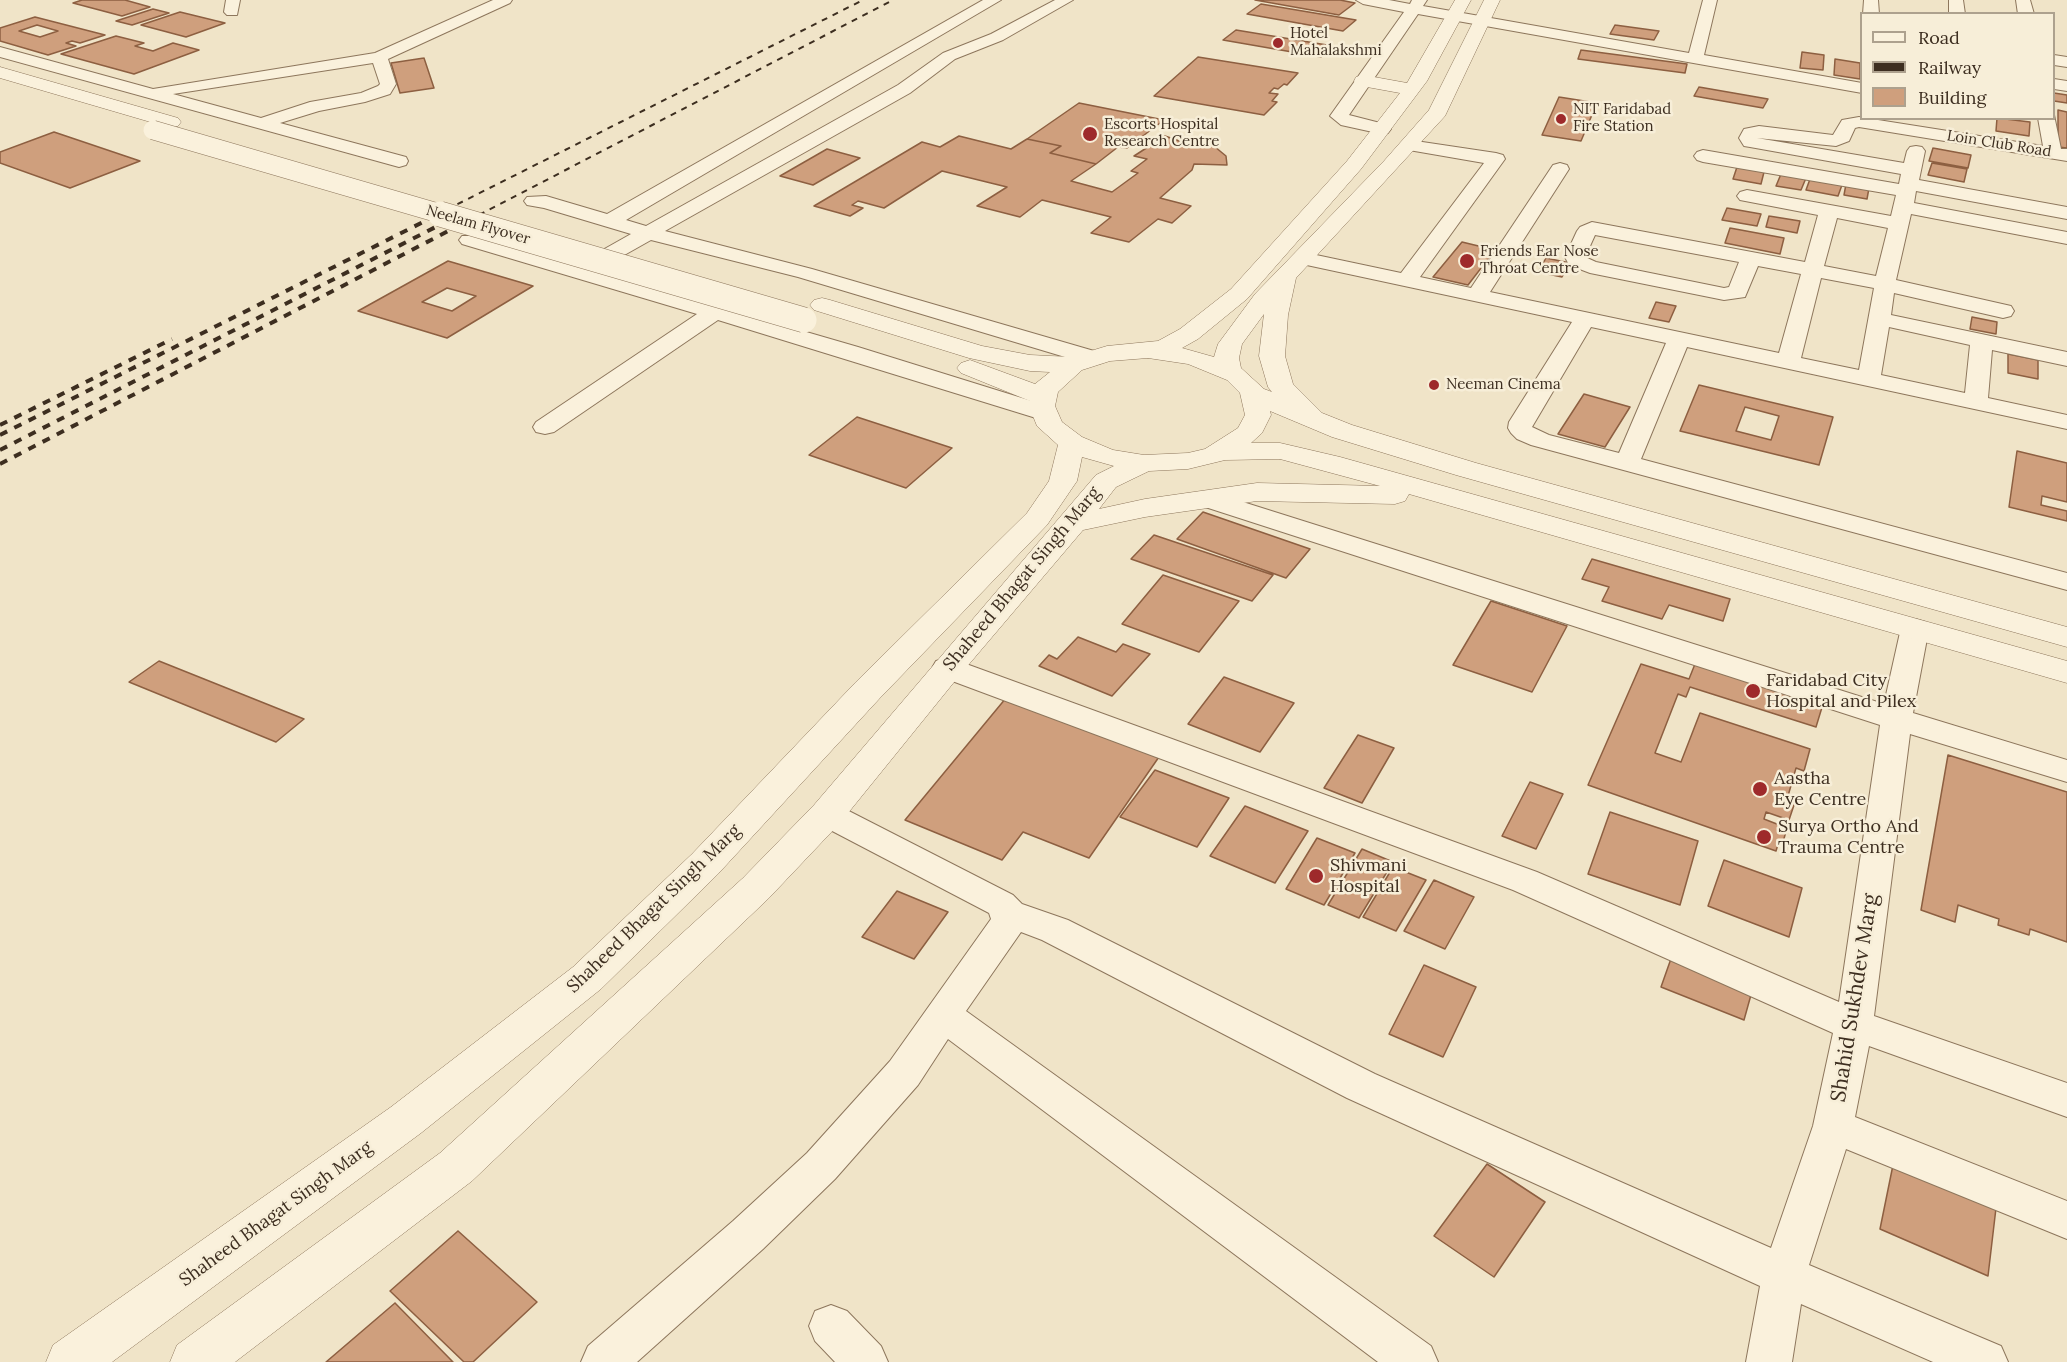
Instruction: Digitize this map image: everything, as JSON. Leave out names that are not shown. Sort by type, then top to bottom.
[{"type":"street","points":[[150,93],[379,57],[505,0]]},
{"type":"street","points":[[611,220],[994,0]]},
{"type":"street","points":[[578,272],[904,89],[949,56],[997,37],[1066,0]]},
{"type":"street","points":[[1363,0],[1458,9],[1481,22],[1860,88]]},
{"type":"street","points":[[1228,372],[1226,358],[1230,344],[1263,299],[1438,112],[1492,0]]},
{"type":"street","points":[[1695,59],[1710,0]]},
{"type":"street","points":[[1417,5],[1339,116],[1347,121],[1424,128]]},
{"type":"street","points":[[1408,69],[1458,9]]},
{"type":"street","points":[[0,52],[399,161]]},
{"type":"street","points":[[263,123],[316,106],[365,97],[384,90],[388,84],[379,57]]},
{"type":"street","points":[[1376,64],[1408,69]]},
{"type":"street","points":[[1408,69],[1412,89],[1385,125],[1354,165],[1239,294],[1189,334],[1165,347],[1148,351],[1107,354],[1083,362],[1045,389],[1044,405],[1050,426],[1072,443],[1107,457],[1144,463],[1188,461],[1222,452],[1280,451],[2067,672]]},
{"type":"street","points":[[0,72],[162,126]]},
{"type":"street","points":[[1363,81],[1412,89]]},
{"type":"street","points":[[0,87],[162,126]]},
{"type":"street","points":[[1860,118],[1848,124],[1843,137],[1836,141],[1759,131],[1750,133],[1748,140],[1906,195],[2067,213]]},
{"type":"street","points":[[2055,118],[2060,154]]},
{"type":"street","name":"Loin Club Road","points":[[1869,120],[1922,132],[2060,154]]},
{"type":"street","points":[[1968,120],[1970,140]]},
{"type":"street","name":"Neelam Flyover","points":[[162,126],[813,313]]},
{"type":"street","points":[[1869,380],[1885,284],[1922,132]]},
{"type":"street","points":[[1406,281],[1496,159],[1409,145]]},
{"type":"street","points":[[1703,156],[1906,195],[2067,238]]},
{"type":"street","points":[[1476,296],[1560,169]]},
{"type":"street","points":[[1747,196],[1829,211],[1906,195]]},
{"type":"street","points":[[534,201],[546,202],[805,273],[1083,362]]},
{"type":"street","points":[[1788,362],[1829,211]]},
{"type":"street","points":[[1750,259],[1737,292],[1724,294],[1590,267],[1581,264],[1575,257],[1587,231],[1592,228],[1885,284],[2003,311]]},
{"type":"street","points":[[469,240],[1044,405]]},
{"type":"street","points":[[1302,258],[2067,422]]},
{"type":"street","points":[[1284,277],[1276,315],[1272,356],[1281,387],[1299,406],[1323,424]]},
{"type":"street","points":[[545,427],[715,312]]},
{"type":"street","points":[[813,313],[978,353],[1030,363],[1083,362]]},
{"type":"street","points":[[813,313],[990,374],[1044,405]]},
{"type":"street","points":[[1585,319],[1521,422],[1521,428],[1526,434],[1627,464],[2067,582]]},
{"type":"street","points":[[1880,320],[2067,359]]},
{"type":"street","points":[[1627,464],[1679,339]]},
{"type":"street","points":[[1976,403],[1982,341]]},
{"type":"street","points":[[1148,351],[1193,357],[1236,375],[1252,391],[1258,415],[1249,433],[1222,452]]},
{"type":"street","points":[[1253,394],[1323,424],[1466,470],[2067,637]]},
{"type":"street","name":"Shaheed Bhagat Singh Marg","points":[[71,1362],[406,1120],[587,978],[705,864],[868,690],[1037,519],[1063,481],[1072,443]]},
{"type":"street","name":"Shaheed Bhagat Singh Marg","points":[[195,1362],[456,1167],[756,888],[827,814],[1106,480],[1144,463]]},
{"type":"street","points":[[1072,523],[1145,508],[1257,492],[1352,493],[1454,498]]},
{"type":"street","points":[[1208,499],[1896,719],[2067,771]]},
{"type":"street","name":"Shahid Sukhdev Marg","points":[[1769,1362],[1784,1275],[1833,1126],[1854,1025],[1896,719],[1915,628]]},
{"type":"street","points":[[947,668],[1525,881],[1854,1025],[2067,1100]]},
{"type":"street","points":[[827,814],[1001,904],[1010,914],[1055,930],[1360,1086],[1985,1362]]},
{"type":"street","points":[[604,1362],[748,1235],[821,1166],[904,1073],[1008,923],[1010,914]]},
{"type":"street","points":[[943,1014],[1415,1362]]},
{"type":"street","points":[[1833,1126],[2067,1220]]},
{"type":"street","points":[[831,1326],[865,1362]]},
{"type":"building","points":[[82,0],[125,0],[150,7],[122,16],[73,3]]},
{"type":"building","points":[[1255,0],[1340,0],[1355,3],[1339,15]]},
{"type":"building","points":[[1261,4],[1356,20],[1343,31],[1247,14]]},
{"type":"building","points":[[153,9],[169,13],[132,25],[116,21]]},
{"type":"building","points":[[180,12],[225,23],[186,37],[141,25]]},
{"type":"building","points":[[35,17],[105,35],[80,43],[72,41],[66,43],[76,46],[48,55],[0,41],[0,28]],"holes":[[[37,25],[58,31],[40,37],[19,31]]]},
{"type":"building","points":[[1615,25],[1659,31],[1654,40],[1610,34]]},
{"type":"building","name":"Hotel Mahalakshmi","points":[[1236,30],[1333,46],[1321,57],[1223,40]]},
{"type":"building","points":[[116,36],[144,43],[135,46],[153,51],[173,43],[199,50],[134,74],[61,54]]},
{"type":"building","points":[[1581,50],[1687,64],[1685,73],[1578,59]]},
{"type":"building","points":[[1802,52],[1824,55],[1823,70],[1800,68]]},
{"type":"building","points":[[1198,57],[1298,73],[1287,85],[1284,84],[1278,89],[1274,88],[1269,93],[1278,94],[1272,101],[1277,102],[1264,115],[1154,96]]},
{"type":"building","points":[[424,58],[434,88],[400,93],[391,63]]},
{"type":"building","points":[[1835,59],[1860,63],[1860,79],[1834,75]]},
{"type":"building","points":[[1699,87],[1768,99],[1763,108],[1694,96]]},
{"type":"building","points":[[2055,93],[2067,95],[2067,103],[2055,101]]},
{"type":"building","points":[[1559,97],[1597,103],[1581,141],[1542,135]]},
{"type":"building","name":"Escorts Hospital Research Centre","points":[[1079,103],[1164,120],[1127,148],[1118,147],[1096,164],[1050,153],[1061,146],[1027,139]]},
{"type":"building","points":[[2058,110],[2067,112],[2067,148],[2058,147]]},
{"type":"building","points":[[1997,120],[2030,122],[2029,136],[1996,131]]},
{"type":"building","points":[[54,132],[140,161],[70,188],[0,163],[0,152]]},
{"type":"building","points":[[959,136],[1011,149],[1027,139],[1061,146],[1050,153],[1096,164],[1071,181],[1112,192],[1138,173],[1131,171],[1147,159],[1134,156],[1165,136],[1185,143],[1203,137],[1226,156],[1227,165],[1194,164],[1192,170],[1160,198],[1191,206],[1172,223],[1158,219],[1129,242],[1091,233],[1111,217],[1042,200],[1020,217],[977,206],[1007,187],[942,171],[884,208],[858,201],[852,205],[863,208],[850,216],[814,206],[922,142],[940,147]]},
{"type":"building","points":[[1933,148],[1971,155],[1968,168],[1929,161]]},
{"type":"building","points":[[827,149],[860,158],[813,185],[780,176]]},
{"type":"building","points":[[1932,163],[1967,169],[1964,182],[1928,175]]},
{"type":"building","points":[[1737,167],[1764,172],[1761,184],[1733,179]]},
{"type":"building","points":[[1781,174],[1806,178],[1801,190],[1776,186]]},
{"type":"building","points":[[1810,179],[1842,185],[1838,196],[1806,190]]},
{"type":"building","points":[[1846,184],[1869,188],[1867,199],[1844,195]]},
{"type":"building","points":[[1727,208],[1761,214],[1757,226],[1722,220]]},
{"type":"building","points":[[1769,216],[1800,221],[1797,233],[1766,227]]},
{"type":"building","points":[[1730,228],[1784,238],[1780,254],[1725,243]]},
{"type":"building","points":[[1462,242],[1495,250],[1468,285],[1433,277]]},
{"type":"building","points":[[1546,258],[1570,263],[1562,277],[1538,272]]},
{"type":"building","points":[[448,261],[533,286],[447,338],[358,311]],"holes":[[[447,288],[476,296],[452,311],[422,302]]]},
{"type":"building","points":[[1656,302],[1676,306],[1669,322],[1649,318]]},
{"type":"building","points":[[1972,317],[1997,322],[1996,334],[1970,329]]},
{"type":"building","points":[[2008,354],[2038,360],[2038,379],[2008,373]]},
{"type":"building","points":[[1699,385],[1833,417],[1819,465],[1680,431]],"holes":[[[1745,407],[1779,416],[1771,440],[1736,431]]]},
{"type":"building","points":[[1584,394],[1630,407],[1605,447],[1558,434]]},
{"type":"building","points":[[857,417],[952,448],[906,488],[809,455]]},
{"type":"building","points":[[2017,451],[2067,463],[2067,502],[2042,496],[2041,505],[2067,511],[2067,521],[2009,507]]},
{"type":"building","points":[[1203,512],[1310,549],[1286,578],[1177,539]]},
{"type":"building","points":[[1154,535],[1273,575],[1252,601],[1131,559]]},
{"type":"building","points":[[1592,559],[1730,599],[1723,621],[1669,605],[1662,619],[1602,601],[1609,587],[1582,579]]},
{"type":"building","points":[[1163,575],[1239,601],[1199,652],[1122,624]]},
{"type":"building","points":[[1491,601],[1567,626],[1532,692],[1453,665]]},
{"type":"building","points":[[1078,637],[1116,652],[1123,644],[1150,654],[1112,696],[1039,666],[1049,655],[1057,659]]},
{"type":"building","points":[[159,661],[304,719],[276,742],[129,682]]},
{"type":"building","points":[[1641,664],[1689,679],[1695,664],[1823,704],[1816,727],[1690,687],[1686,697],[1678,694],[1655,753],[1681,762],[1700,713],[1810,749],[1804,771],[1796,768],[1788,796],[1796,799],[1789,820],[1766,812],[1764,819],[1787,828],[1783,842],[1779,841],[1776,851],[1588,785]]},
{"type":"building","points":[[1224,677],[1294,703],[1260,752],[1188,724]]},
{"type":"building","points":[[1006,698],[1161,754],[1089,858],[1023,832],[1002,860],[905,820]]},
{"type":"building","points":[[1358,735],[1394,748],[1362,803],[1324,788]]},
{"type":"building","points":[[1948,755],[2067,792],[2067,942],[2030,929],[2029,935],[1998,925],[1999,919],[1958,905],[1955,922],[1921,910]]},
{"type":"building","points":[[1155,770],[1229,798],[1197,847],[1120,817]]},
{"type":"building","points":[[1530,782],[1563,794],[1536,849],[1502,836]]},
{"type":"building","points":[[1245,806],[1308,831],[1275,883],[1210,856]]},
{"type":"building","points":[[1610,812],[1698,841],[1680,905],[1588,874]]},
{"type":"building","points":[[1317,838],[1355,853],[1324,905],[1286,889]]},
{"type":"building","points":[[1362,849],[1393,862],[1359,918],[1328,905]]},
{"type":"building","points":[[1724,860],[1802,888],[1789,937],[1708,906]]},
{"type":"building","points":[[1393,867],[1426,880],[1396,931],[1363,917]]},
{"type":"building","points":[[1434,880],[1474,897],[1445,949],[1404,931]]},
{"type":"building","points":[[897,891],[948,912],[914,959],[862,937]]},
{"type":"building","points":[[1673,953],[1754,984],[1744,1020],[1661,987]]},
{"type":"building","points":[[1424,965],[1476,987],[1443,1057],[1389,1034]]},
{"type":"building","points":[[1487,1164],[1545,1202],[1494,1277],[1434,1236]]},
{"type":"building","points":[[1893,1165],[1996,1208],[1988,1276],[1880,1229]]},
{"type":"building","points":[[458,1231],[537,1302],[473,1362],[464,1362],[390,1291]]},
{"type":"building","points":[[395,1303],[453,1362],[326,1362]]},
{"type":"railway","points":[[436,215],[863,0]]},
{"type":"railway","points":[[479,215],[893,0]]},
{"type":"railway","points":[[458,215],[465,212]]},
{"type":"railway","points":[[0,435],[439,214]]},
{"type":"railway","points":[[0,450],[461,214]]},
{"type":"railway","points":[[0,464],[481,214]]},
{"type":"railway","points":[[0,425],[172,339]]},
{"type":"place","name":"Hotel Mahalakshmi","points":[[1278,43]]},
{"type":"place","name":"NIT Faridabad Fire Station","points":[[1561,119]]},
{"type":"place","name":"Escorts Hospital Research Centre","points":[[1090,134]]},
{"type":"place","name":"Friends Ear Nose Throat Centre","points":[[1467,261]]},
{"type":"place","name":"Neeman Cinema","points":[[1434,385]]},
{"type":"place","name":"Faridabad City Hospital and Pilex","points":[[1753,691]]},
{"type":"place","name":"Aastha Eye Centre","points":[[1760,789]]},
{"type":"place","name":"Surya Ortho And Trauma Centre","points":[[1764,837]]},
{"type":"place","name":"Shivmani Hospital","points":[[1316,876]]}]
